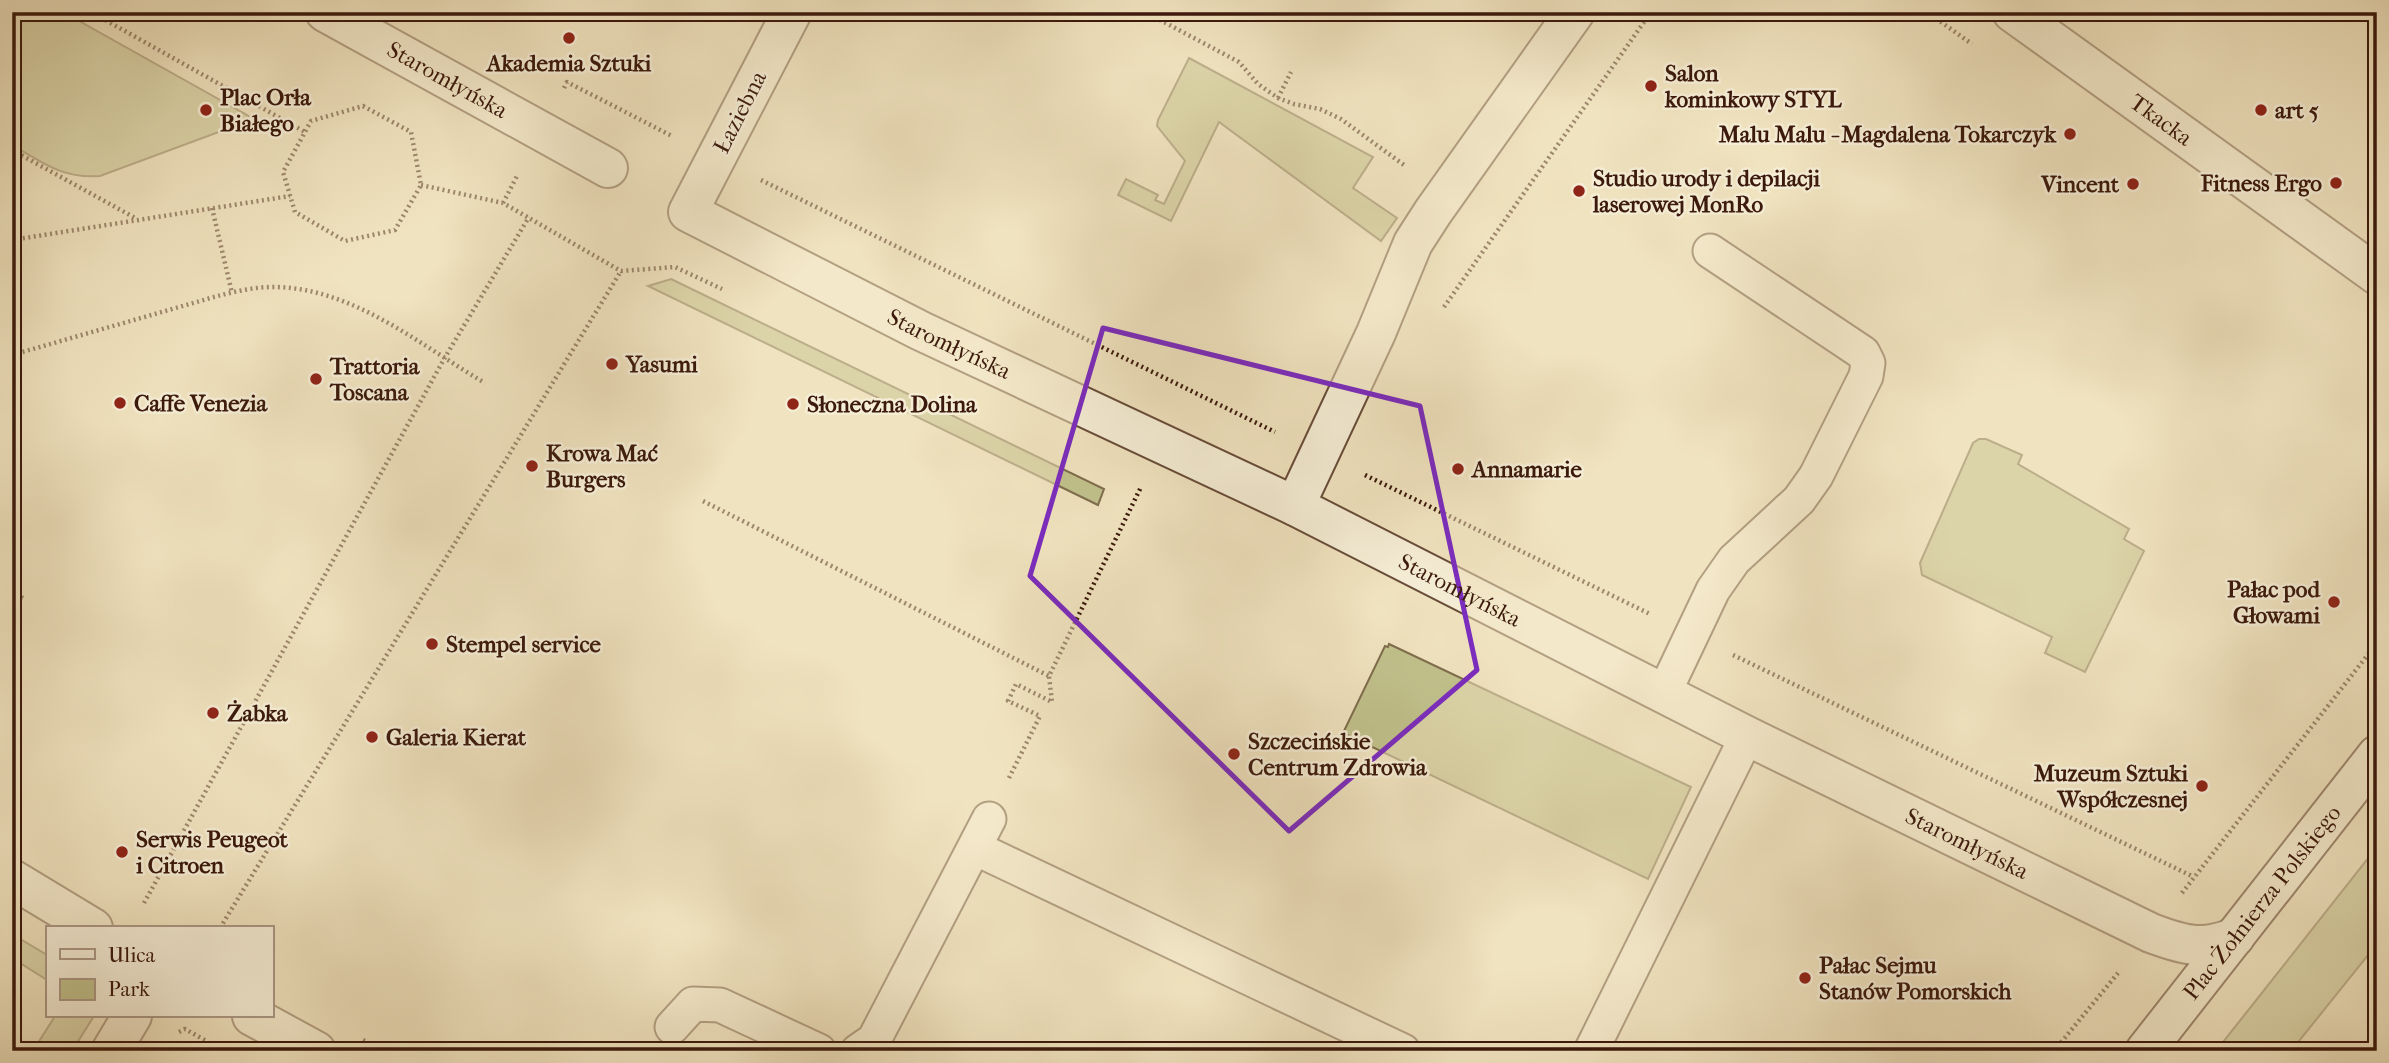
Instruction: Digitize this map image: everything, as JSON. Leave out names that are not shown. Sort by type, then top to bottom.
[{"type":"street","name":"Staromłyńska","points":[[325,12],[608,169]]},
{"type":"street","name":"Łaziebna","points":[[688,212],[792,12]]},
{"type":"street","points":[[1295,506],[1376,333],[1413,243],[1575,12]]},
{"type":"street","name":"Tkacka","points":[[2012,12],[2377,275]]},
{"type":"street","name":"Staromłyńska","points":[[688,212],[921,331],[1295,506],[1747,736],[2151,933],[2182,945],[2201,946],[2213,945],[2235,937]]},
{"type":"street","name":"Plac Żołnierza Polskiego","points":[[2145,1051],[2377,755]]},
{"type":"street","points":[[12,879],[90,926]]},
{"type":"street","points":[[111,1051],[131,1018]]},
{"type":"street","points":[[256,1018],[316,1051]]},
{"type":"lane","points":[[1664,693],[1713,590],[1734,560],[1799,500],[1816,475],[1866,376],[1868,363],[1863,353],[1710,251]]},
{"type":"lane","points":[[1591,1051],[1747,736]]},
{"type":"lane","points":[[858,1051],[874,1040],[982,834],[1403,1051]]},
{"type":"lane","points":[[672,1027],[693,1004],[720,1005],[819,1051]]},
{"type":"path","points":[[91,12],[305,132]]},
{"type":"path","points":[[1145,12],[1239,62],[1258,84],[1278,98],[1320,109],[1341,119],[1411,170]]},
{"type":"path","points":[[1442,310],[1651,12]]},
{"type":"path","points":[[1278,98],[1291,72]]},
{"type":"path","points":[[503,203],[568,82],[716,158],[1321,454],[2194,877]]},
{"type":"path","points":[[363,106],[411,132],[421,185],[395,230],[345,241],[295,212],[283,172],[305,132],[311,121],[363,106]]},
{"type":"path","points":[[12,150],[138,219]]},
{"type":"path","points":[[421,185],[503,203],[621,271],[675,267],[725,291]]},
{"type":"path","points":[[12,240],[290,196]]},
{"type":"path","points":[[212,208],[232,293]]},
{"type":"path","points":[[144,903],[444,359],[529,217]]},
{"type":"path","points":[[221,926],[621,271]]},
{"type":"path","points":[[12,355],[232,293],[272,287],[303,290],[335,298],[386,323],[485,383]]},
{"type":"path","points":[[982,834],[1040,716],[1008,701],[1016,684],[1052,702],[1049,676],[1142,486],[1129,480]]},
{"type":"path","points":[[703,501],[1049,676]]},
{"type":"path","points":[[12,592],[23,598]]},
{"type":"path","points":[[2054,1051],[2151,933],[2377,643]]},
{"type":"path","points":[[2110,965],[2118,973]]},
{"type":"highlighted area","points":[[1103,328],[1420,406],[1477,670],[1289,831],[1030,576]]},
{"type":"green space","points":[[12,12],[63,12],[254,119],[100,176],[75,175],[44,164],[12,145]]},
{"type":"green space","points":[[1189,58],[1373,157],[1353,188],[1397,218],[1381,241],[1219,122],[1171,221],[1118,195],[1126,179],[1158,195],[1155,200],[1164,204],[1185,161],[1157,126],[1158,120]]},
{"type":"green space","points":[[671,279],[1104,489],[1098,505],[648,286]]},
{"type":"green space","points":[[1986,439],[2022,455],[2018,464],[2129,529],[2124,539],[2144,551],[2085,672],[2045,653],[2052,637],[1922,575],[1920,563],[1973,443]]},
{"type":"green space","points":[[1389,644],[1691,787],[1648,879],[1343,733],[1385,646],[1388,647]]},
{"type":"green space","points":[[2377,847],[2377,944],[2291,1051],[2216,1051]]},
{"type":"green space","points":[[12,934],[46,954],[46,979],[12,958]]},
{"type":"green space","points":[[54,1018],[93,1018],[72,1051],[33,1051]]},
{"type":"place","name":"Akademia Sztuki","points":[[569,38]]},
{"type":"place","name":"Salon kominkowy STYL","points":[[1651,86]]},
{"type":"place","name":"Plac Orła Białego","points":[[206,110]]},
{"type":"place","name":"art 5","points":[[2261,110]]},
{"type":"place","name":"Malu Malu - Magdalena Tokarczyk","points":[[2070,134]]},
{"type":"place","name":"Fitness Ergo","points":[[2336,183]]},
{"type":"place","name":"Vincent","points":[[2133,184]]},
{"type":"place","name":"Studio urody i depilacji laserowej MonRo","points":[[1579,191]]},
{"type":"place","name":"Yasumi","points":[[612,364]]},
{"type":"place","name":"Trattoria Toscana","points":[[316,379]]},
{"type":"place","name":"Caffe Venezia","points":[[120,403]]},
{"type":"place","name":"Słoneczna Dolina","points":[[793,404]]},
{"type":"place","name":"Krowa Mać Burgers","points":[[532,466]]},
{"type":"place","name":"Annamarie","points":[[1458,469]]},
{"type":"place","name":"Pałac pod Głowami","points":[[2334,602]]},
{"type":"place","name":"Stempel service","points":[[432,644]]},
{"type":"place","name":"Żabka","points":[[213,713]]},
{"type":"place","name":"Galeria Kierat","points":[[372,737]]},
{"type":"place","name":"Szczecińskie Centrum Zdrowia","points":[[1234,754]]},
{"type":"place","name":"Muzeum Sztuki Współczesnej","points":[[2202,786]]},
{"type":"place","name":"Serwis Peugeot i Citroen","points":[[122,852]]},
{"type":"place","name":"Pałac Sejmu Stanów Pomorskich","points":[[1805,978]]}]
